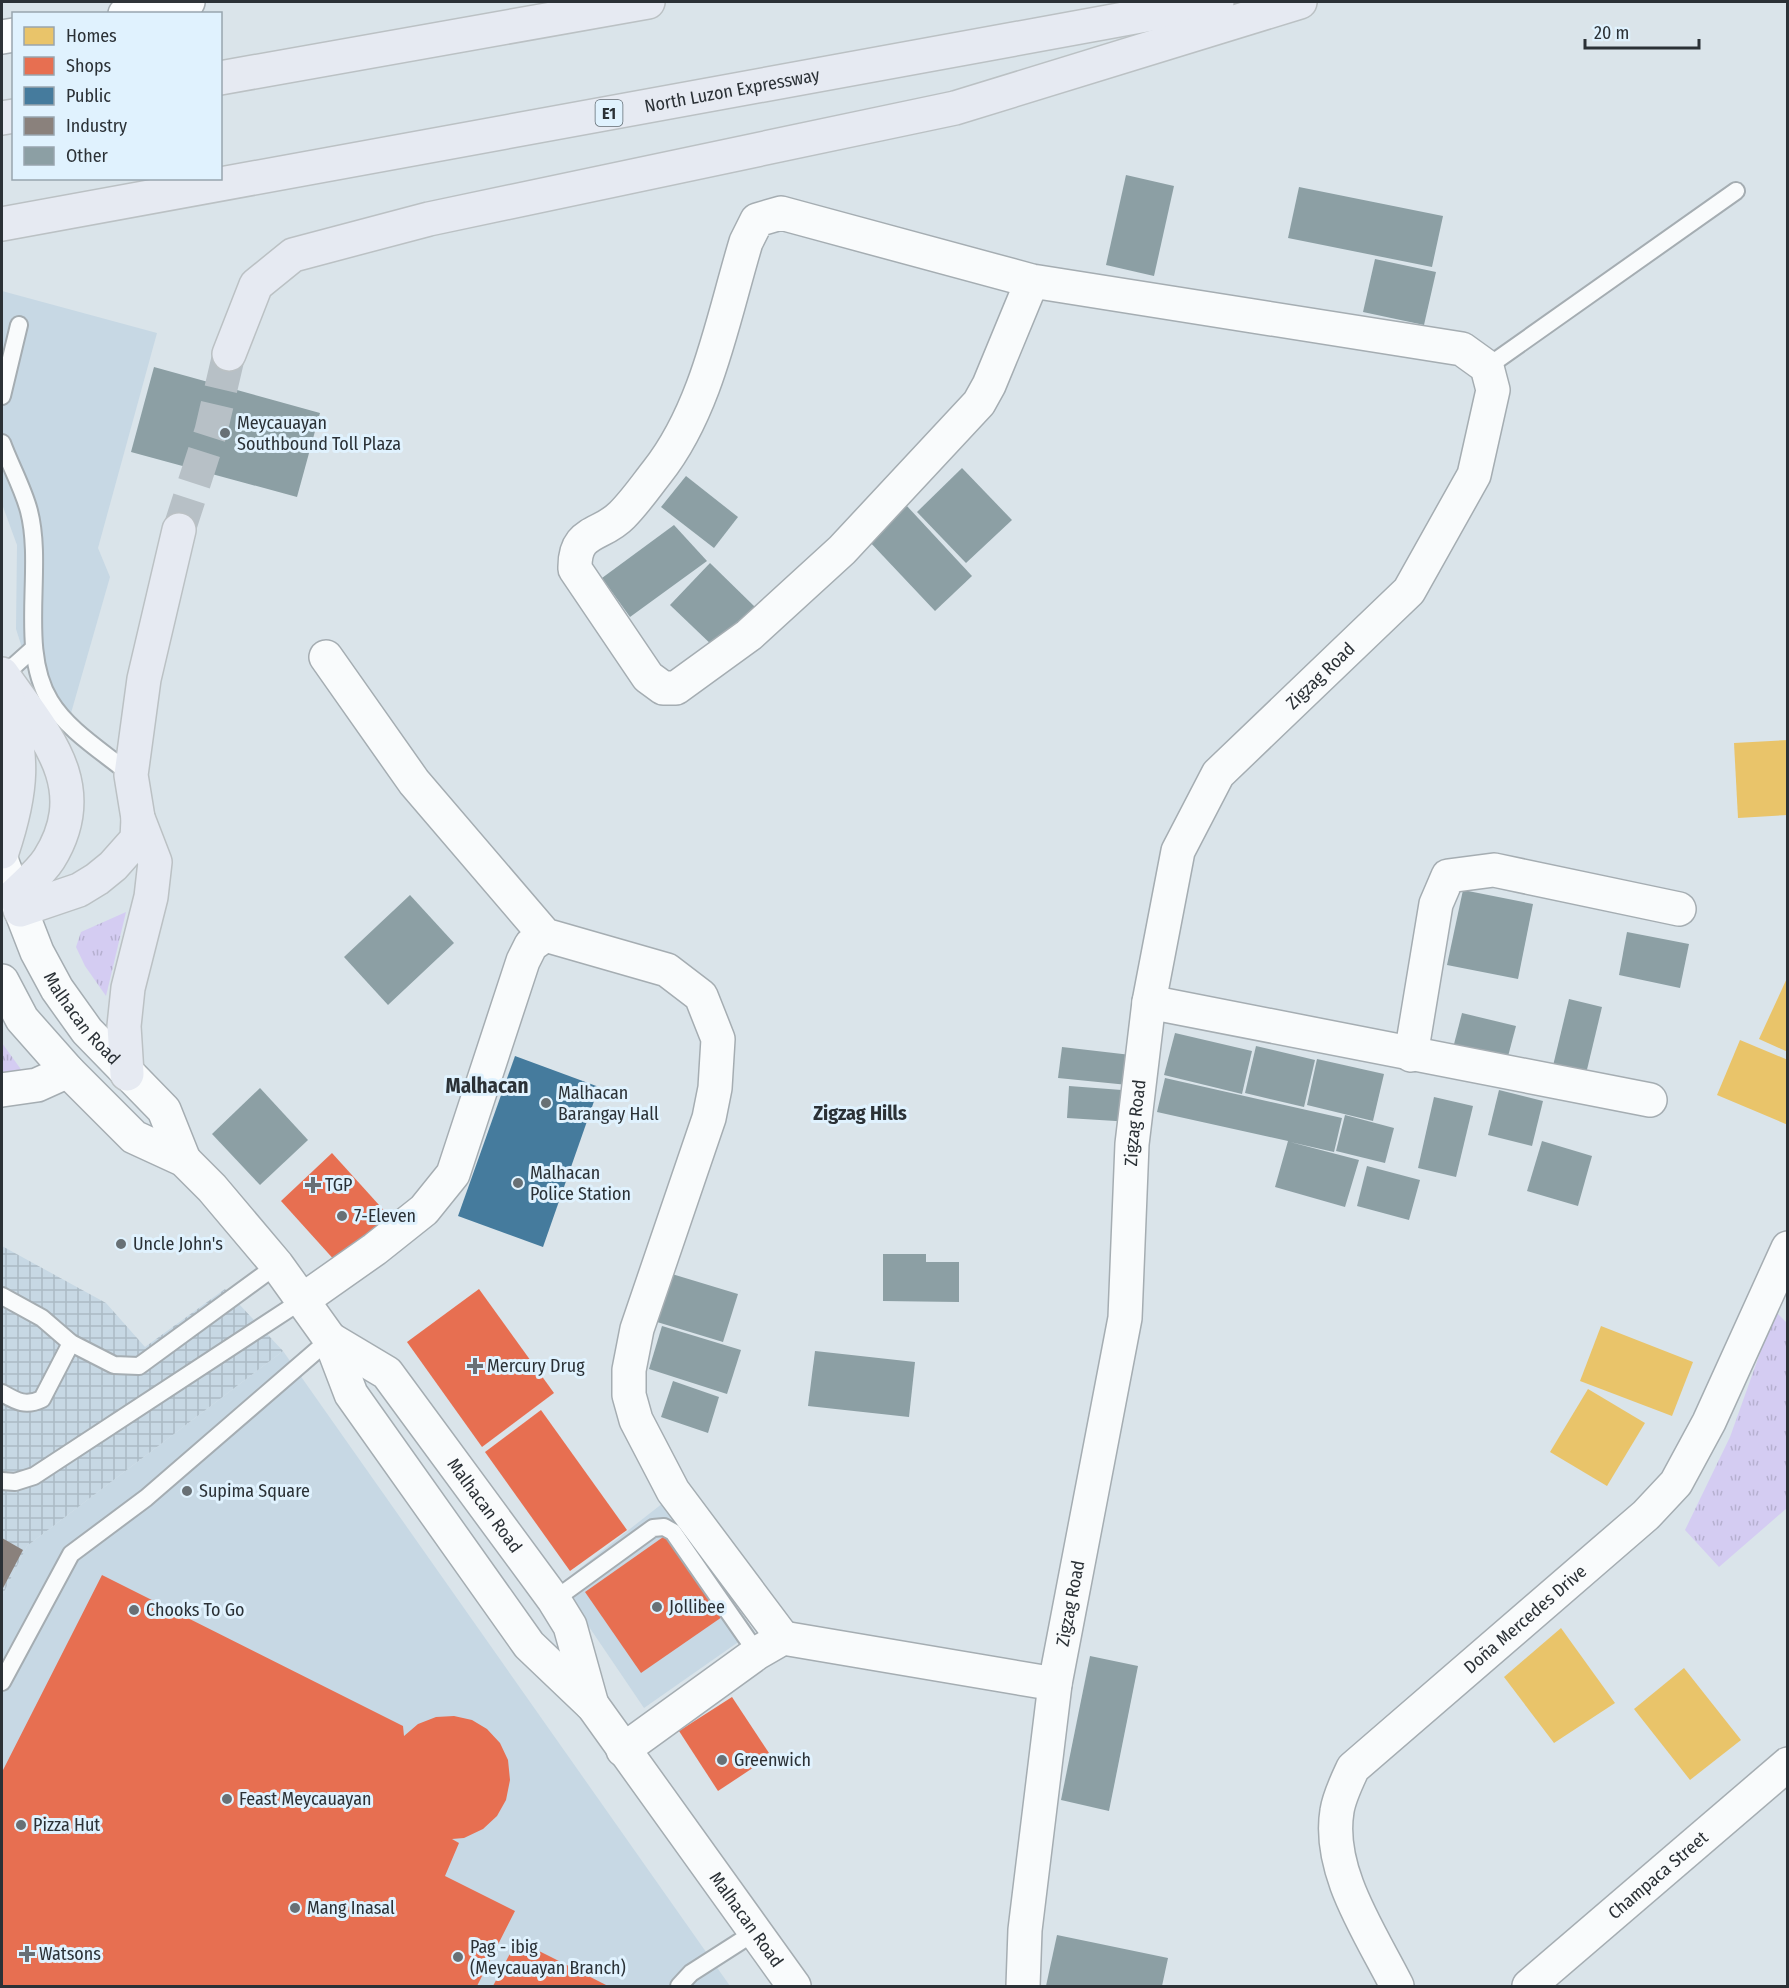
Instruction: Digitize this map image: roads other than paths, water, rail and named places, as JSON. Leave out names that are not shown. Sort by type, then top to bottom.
[{"type":"highway","points":[[222,78],[648,2]]},
{"type":"highway","name":"North Luzon Expressway","points":[[2,224],[1217,2]]},
{"type":"highway","points":[[229,354],[256,285],[293,255],[429,219],[955,108],[1300,2]]},
{"type":"highway","points":[[127,1074],[124,1026],[129,988],[149,907],[154,862],[138,818],[131,775],[144,679],[179,530]]},
{"type":"highway","points":[[2,675],[14,722],[20,762],[18,797],[2,852]]},
{"type":"highway","points":[[2,675],[48,739],[63,769],[68,794],[62,828],[49,859],[9,907]]},
{"type":"highway","points":[[9,907],[61,898],[97,879],[113,866],[137,839],[138,818]]},
{"type":"street","points":[[134,12],[180,2]]},
{"type":"street","points":[[1032,281],[989,385],[979,403],[842,550],[750,635],[676,688],[663,688],[648,677],[575,569],[575,554],[583,539],[621,517],[666,461],[696,410],[746,242],[757,220],[781,213],[1032,281],[1462,349],[1487,367]]},
{"type":"street","name":"Zigzag Road","points":[[1023,1986],[1025,1930],[1055,1684],[1125,1318],[1132,1144],[1149,1002],[1178,851],[1218,774],[1408,591],[1474,475],[1493,390],[1487,367]]},
{"type":"street","points":[[326,657],[414,782],[545,935],[667,970],[701,996],[718,1039],[715,1088],[709,1118],[637,1329],[629,1370],[629,1395],[636,1420],[673,1491],[770,1645]]},
{"type":"street","name":"Malhacan Road","points":[[2,862],[9,907],[70,1010],[127,1074],[164,1110],[184,1160]]},
{"type":"street","points":[[1411,1055],[1436,904],[1448,876],[1494,870],[1680,909]]},
{"type":"street","points":[[304,1299],[375,1249],[424,1210],[453,1174],[523,961],[531,945],[545,935]]},
{"type":"street","name":"Malhacan Road","points":[[2,981],[22,1019],[68,1071],[134,1137],[184,1160],[212,1188],[304,1299],[330,1339],[351,1394],[522,1636],[592,1706],[794,1986]]},
{"type":"street","points":[[1149,1002],[1650,1100]]},
{"type":"street","points":[[2,1090],[37,1085],[68,1071]]},
{"type":"street","name":"Doña Mercedes Drive","points":[[1397,1986],[1343,1876],[1335,1839],[1337,1809],[1353,1768],[1646,1515],[1676,1483],[1781,1291],[1788,1248]]},
{"type":"street","name":"Malhacan Road","points":[[330,1339],[387,1373],[554,1600],[570,1626],[592,1706]]},
{"type":"street","points":[[622,1750],[770,1645],[1055,1684]]},
{"type":"street","name":"Champaca Street","points":[[1528,1986],[1788,1764]]},
{"type":"lane","points":[[1487,367],[1736,191]]},
{"type":"lane","points":[[2,396],[19,325]]},
{"type":"lane","points":[[2,443],[29,511],[34,552],[34,648],[50,701],[70,725],[131,775]]},
{"type":"lane","points":[[2,675],[34,648]]},
{"type":"lane","points":[[2,1296],[42,1318],[71,1342],[114,1365],[127,1368],[139,1366],[277,1265]]},
{"type":"lane","points":[[2,1481],[15,1482],[34,1476],[304,1299]]},
{"type":"lane","points":[[2,1682],[71,1554],[146,1498],[330,1339]]},
{"type":"lane","points":[[2,1393],[22,1404],[42,1399],[71,1342]]},
{"type":"lane","points":[[554,1600],[653,1528],[664,1527],[673,1532],[770,1645]]},
{"type":"lane","points":[[679,1986],[691,1973],[755,1932]]},
{"type":"tunnel","points":[[179,530],[211,431],[229,354]]},
{"type":"place","name":"Meycauayan Southbound Toll Plaza","points":[[225,433]]},
{"type":"place","name":"Malhacan Barangay Hall","points":[[546,1103]]},
{"type":"place","name":"Malhacan Police Station","points":[[518,1183]]},
{"type":"place","name":"TGP","points":[[313,1185]]},
{"type":"place","name":"7-Eleven","points":[[342,1216]]},
{"type":"place","name":"Uncle John's","points":[[121,1244]]},
{"type":"place","name":"Mercury Drug","points":[[475,1366]]},
{"type":"place","name":"Supima Square","points":[[187,1491]]},
{"type":"place","name":"Jollibee","points":[[657,1607]]},
{"type":"place","name":"Chooks To Go","points":[[134,1610]]},
{"type":"place","name":"Greenwich","points":[[722,1760]]},
{"type":"place","name":"Feast Meycauayan","points":[[227,1799]]},
{"type":"place","name":"Pizza Hut","points":[[21,1825]]},
{"type":"place","name":"Mang Inasal","points":[[295,1908]]},
{"type":"place","name":"Watsons","points":[[27,1954]]},
{"type":"place","name":"Pag - ibig (Meycauayan Branch)","points":[[458,1957]]},
{"type":"district","name":"Malhacan","points":[[487,1086]]},
{"type":"district","name":"Zigzag Hills","points":[[860,1113]]}]
